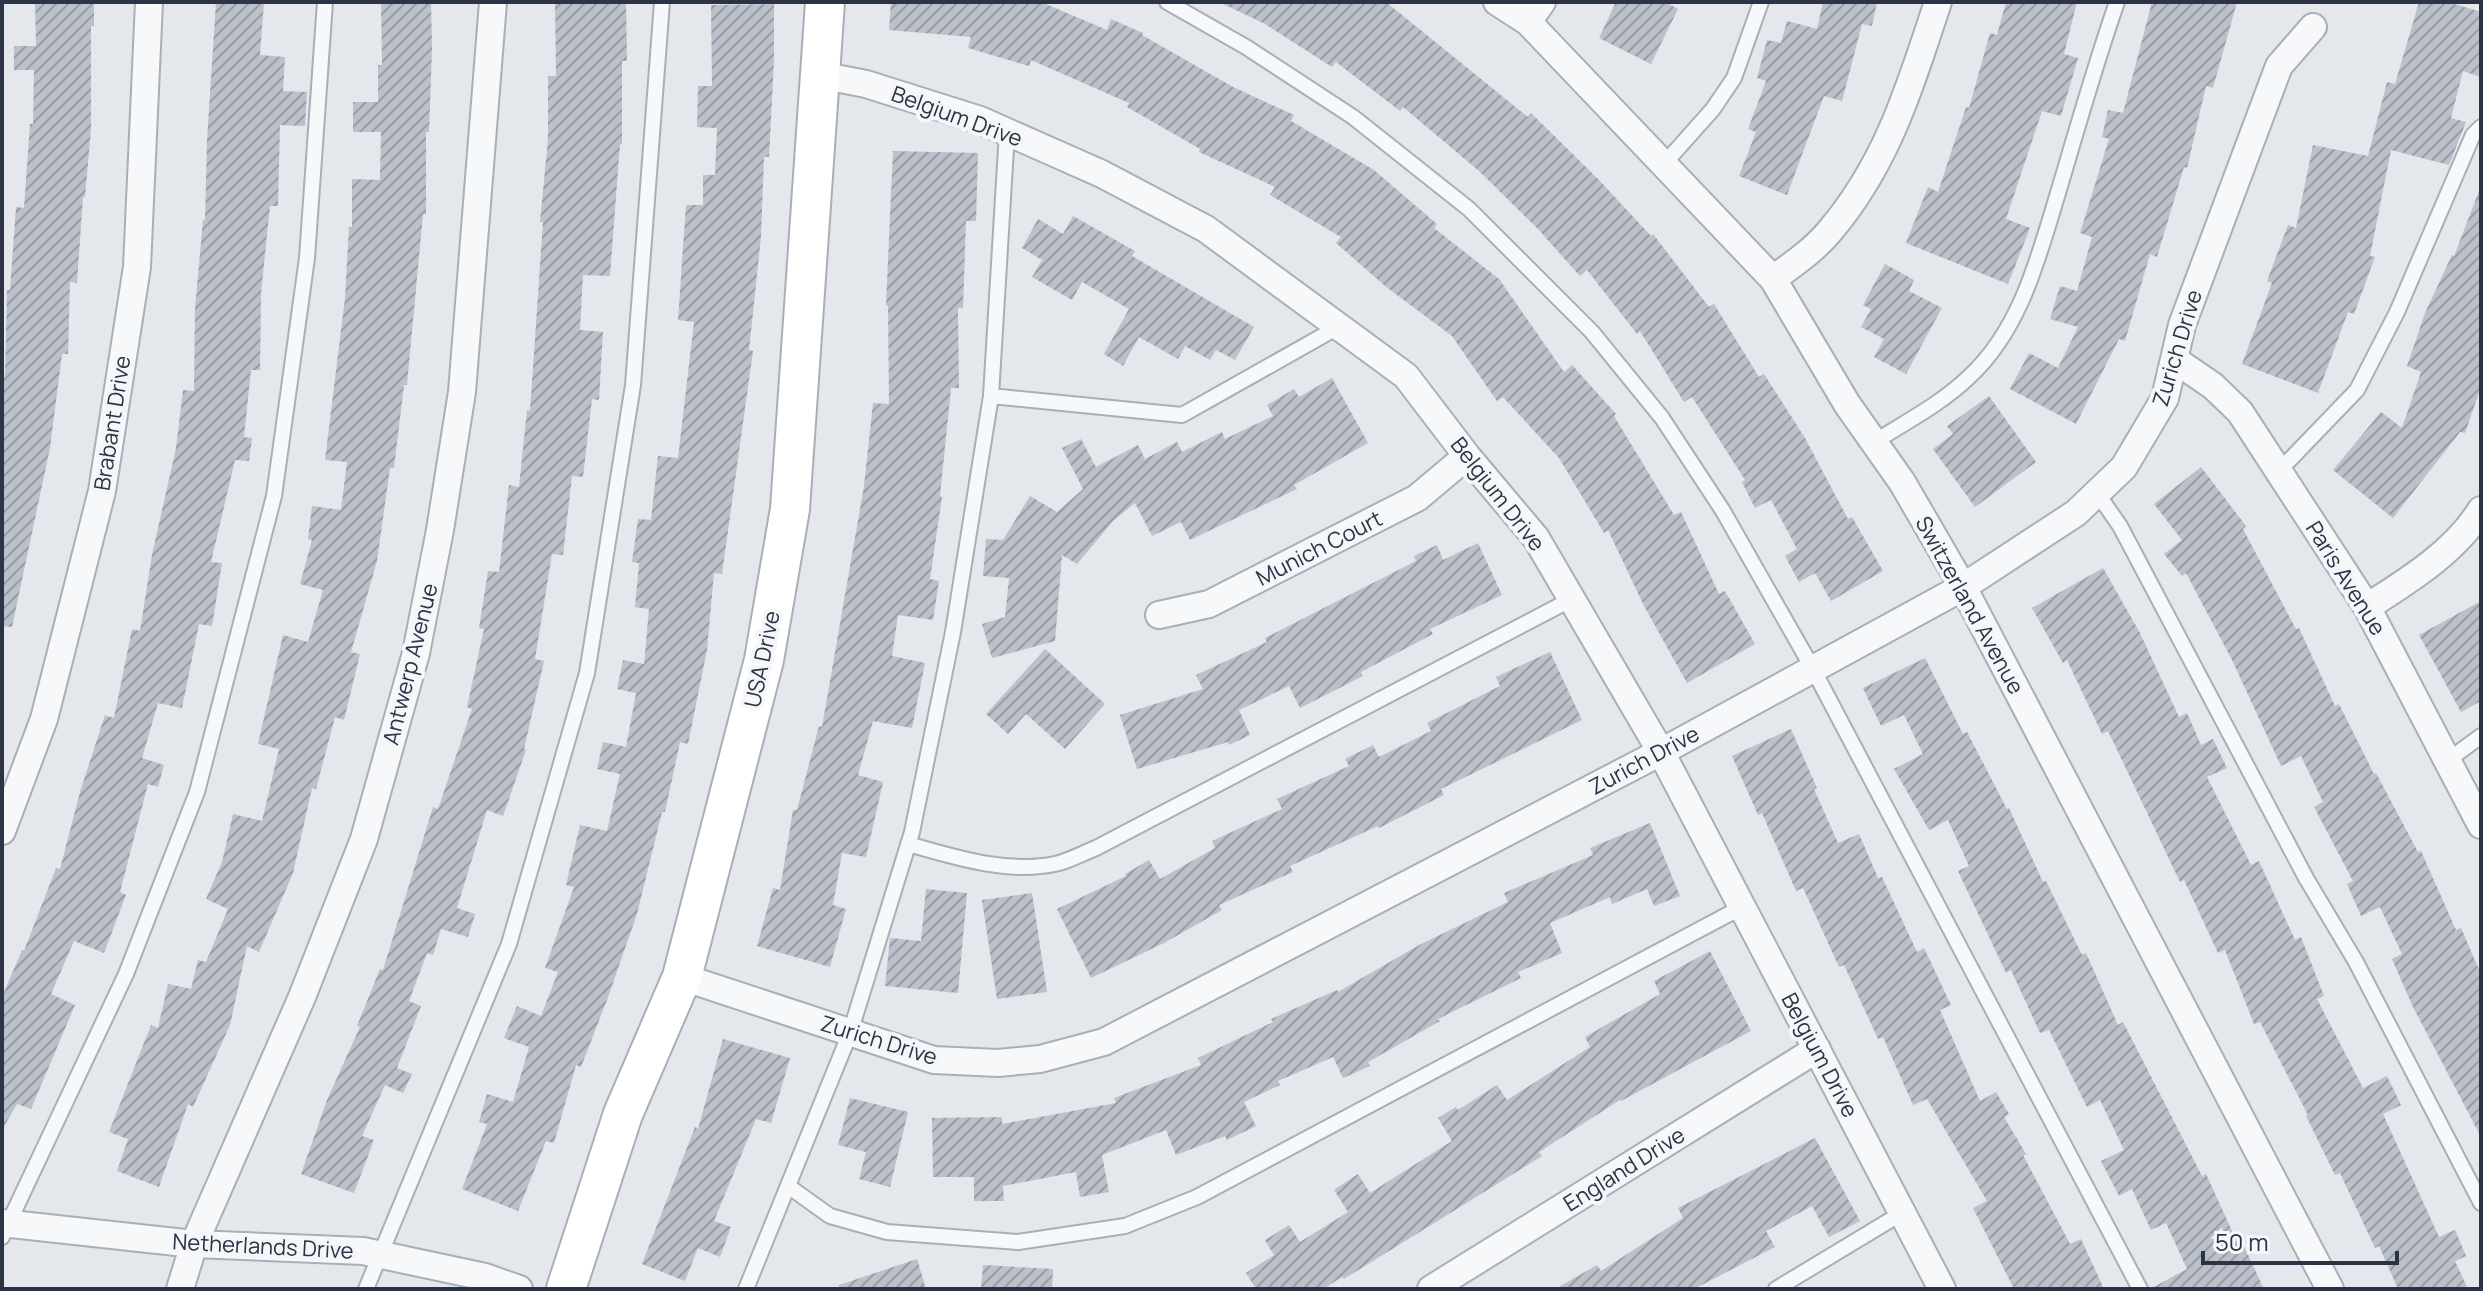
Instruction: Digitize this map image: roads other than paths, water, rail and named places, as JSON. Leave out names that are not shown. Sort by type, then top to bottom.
[{"type":"street","name":"Brabant Drive","points":[[2,831],[44,719],[102,491],[137,267],[149,2]]},
{"type":"street","name":"Antwerp Avenue","points":[[180,1289],[194,1244],[296,1011],[364,839],[416,653],[462,392],[493,2]]},
{"type":"street","name":"USA Drive","points":[[566,1289],[623,1114],[682,977],[764,660],[790,509],[825,2]]},
{"type":"street","name":"Switzerland Avenue","points":[[1497,2],[1535,12],[1664,164],[1773,279],[1847,404],[1902,482],[1963,587],[2330,1289]]},
{"type":"street","points":[[1773,279],[1828,233],[1870,175],[1899,118],[1938,2]]},
{"type":"street","name":"Zurich Drive","points":[[682,977],[934,1060],[998,1063],[1040,1059],[1104,1042],[1661,752],[1963,587],[2076,513],[2124,467],[2153,421],[2165,398],[2182,325],[2279,66],[2313,27]]},
{"type":"street","name":"Belgium Drive","points":[[820,75],[866,84],[980,120],[1102,174],[1206,229],[1406,376],[1467,456],[1536,538],[1572,599],[1661,752],[1942,1289]]},
{"type":"street","name":"Paris Avenue","points":[[2175,360],[2213,386],[2240,412],[2279,471],[2367,607],[2481,825]]},
{"type":"street","name":"Munich Court","points":[[1159,615],[1209,604],[1417,498],[1467,456]]},
{"type":"street","points":[[2367,607],[2416,576],[2472,525],[2481,510]]},
{"type":"street","name":"England Drive","points":[[1431,1289],[1817,1049]]},
{"type":"street","name":"Netherlands Drive","points":[[5,1228],[194,1244],[363,1251],[485,1277],[519,1289]]},
{"type":"lane","points":[[5,1228],[126,974],[197,792],[274,496],[307,258],[325,2]]},
{"type":"lane","points":[[366,1289],[509,944],[587,673],[633,385],[662,2]]},
{"type":"lane","points":[[1167,2],[1246,47],[1353,117],[1469,209],[1592,332],[1662,418],[1723,511],[1813,669],[2140,1289]]},
{"type":"lane","points":[[1664,164],[1713,109],[1734,78],[1761,2]]},
{"type":"lane","points":[[1874,442],[1970,377],[1995,348],[2012,320],[2041,250],[2117,2]]},
{"type":"lane","points":[[2279,471],[2357,390],[2397,312],[2473,135],[2481,127]]},
{"type":"lane","points":[[746,1289],[850,1033],[908,844],[953,632],[991,396],[1007,132]]},
{"type":"lane","points":[[991,396],[1182,415],[1340,326]]},
{"type":"lane","points":[[2097,493],[2120,526],[2306,878],[2356,962],[2481,1203]]},
{"type":"lane","points":[[908,844],[1013,867],[1056,864],[1096,848],[1572,599]]},
{"type":"lane","points":[[2447,761],[2481,736]]},
{"type":"lane","points":[[788,1186],[830,1216],[887,1232],[1018,1242],[1125,1226],[1197,1197],[1742,907]]},
{"type":"lane","points":[[1776,1289],[1902,1213]]}]
